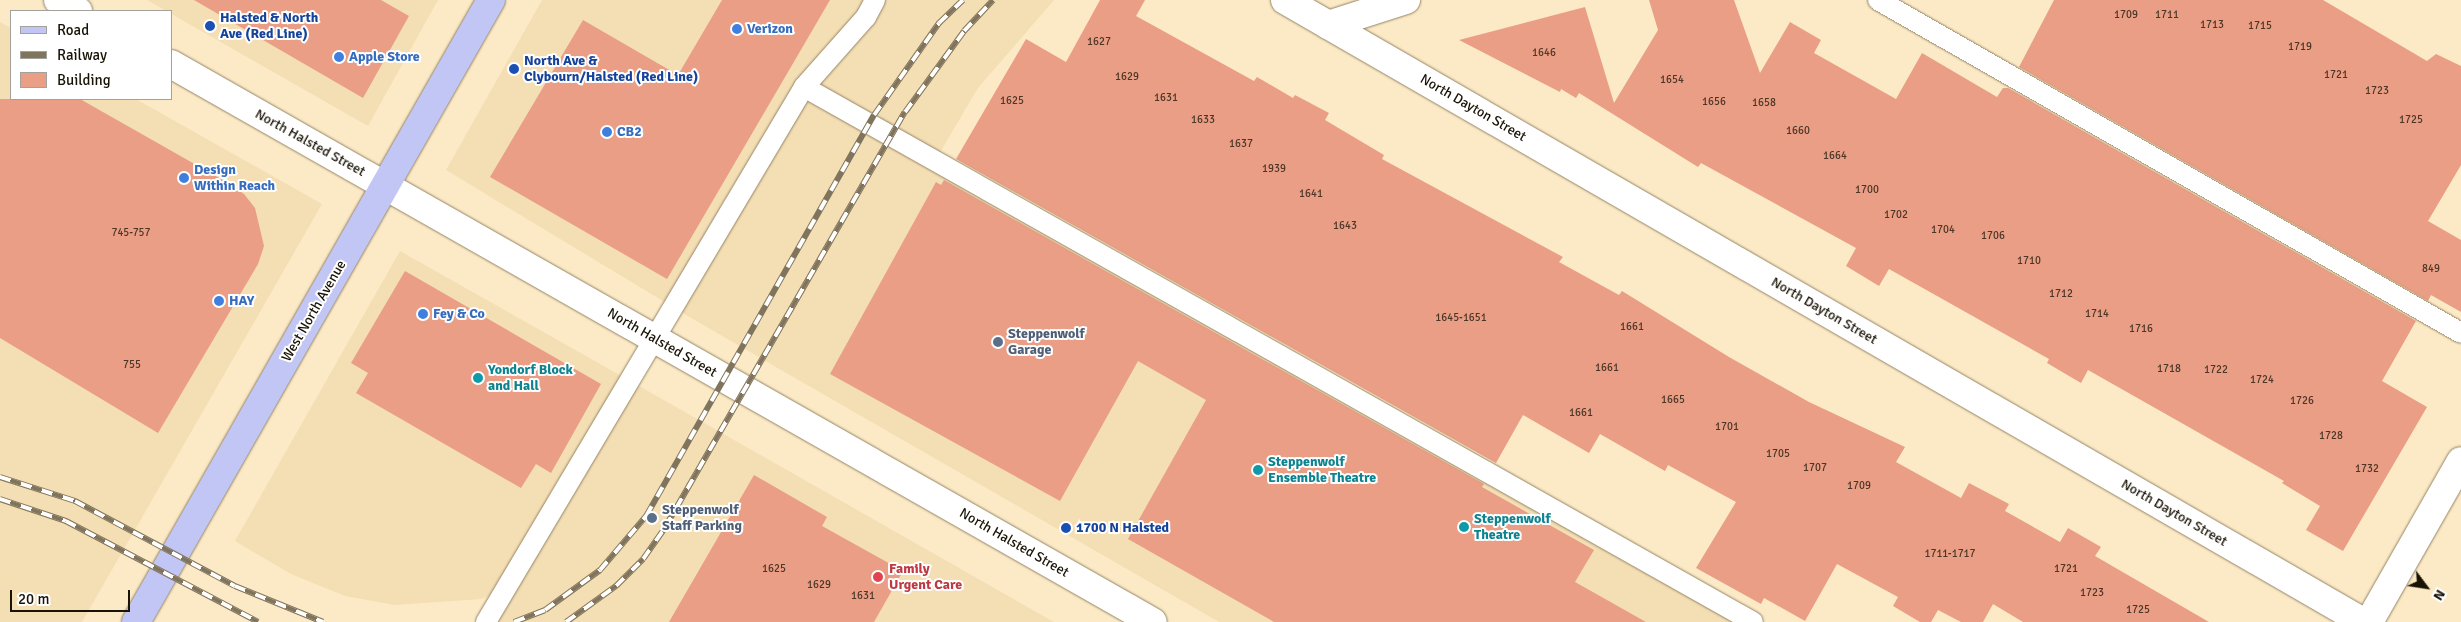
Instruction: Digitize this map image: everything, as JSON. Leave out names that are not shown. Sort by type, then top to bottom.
[{"type":"main road","name":"West North Avenue","points":[[136,622],[492,0]]},
{"type":"street","points":[[58,0],[76,10]]},
{"type":"street","name":"North Dayton Street","points":[[1285,0],[2363,622]]},
{"type":"street","points":[[1328,24],[1406,0]]},
{"type":"street","name":"North Halsted Street","points":[[172,65],[1153,622]]},
{"type":"street","points":[[2369,622],[2461,461]]},
{"type":"lane","points":[[486,622],[804,87],[866,17],[876,0]]},
{"type":"lane","points":[[1878,0],[2461,333]]},
{"type":"lane","points":[[804,87],[1753,622]]},
{"type":"shaded area","points":[[147,0],[438,0],[368,126],[172,14],[172,10],[165,10]]},
{"type":"shaded area","points":[[542,0],[1054,0],[978,88],[935,161],[1753,622],[1219,622],[691,318],[446,170]]},
{"type":"shaded area","points":[[0,22],[10,27],[10,100],[138,100],[322,204],[82,622],[0,622]]},
{"type":"shaded area","points":[[400,251],[1054,622],[486,622],[505,590],[481,599],[395,605],[345,596],[291,574],[235,541]]},
{"type":"building","name":"Apple Store","points":[[194,0],[381,0],[409,16],[363,98]]},
{"type":"building","points":[[722,0],[830,0],[667,279],[490,177],[583,20],[678,75]]},
{"type":"building","points":[[1100,0],[1145,0],[1136,16],[1254,81],[1257,77],[1293,98],[1295,95],[1329,113],[1325,120],[1384,155],[1382,159],[1563,257],[1559,262],[1619,295],[1622,291],[1729,357],[1809,402],[1905,447],[1896,462],[1961,498],[1969,483],[2009,504],[2005,511],[2060,542],[2068,528],[2101,547],[2095,556],[2209,622],[2023,622],[1993,604],[1983,622],[1961,622],[1938,610],[1931,622],[1920,622],[1893,606],[1898,597],[1837,564],[1805,621],[1764,598],[1761,604],[1696,568],[1736,502],[1668,465],[1665,471],[1600,434],[1589,453],[1523,415],[1496,463],[956,159],[1026,39],[1066,62]]},
{"type":"building","points":[[1649,0],[1734,0],[1760,73],[1790,22],[1821,40],[1814,53],[1896,99],[1922,53],[1997,97],[2003,88],[2008,88],[2416,321],[2382,381],[2427,407],[2343,551],[2306,530],[2320,506],[2282,483],[2284,481],[2088,370],[2081,383],[2047,363],[2049,359],[1889,269],[1879,286],[1846,266],[1856,248],[1701,163],[1698,167],[1579,93],[1576,98],[1561,89],[1560,92],[1459,40],[1585,7],[1614,103],[1658,30]]},
{"type":"building","points":[[2054,0],[2323,0],[2427,61],[2436,54],[2461,66],[2461,165],[2428,221],[2461,240],[2461,312],[2431,295],[2428,301],[2019,67]]},
{"type":"building","points":[[0,99],[82,100],[221,179],[244,194],[255,208],[264,246],[258,264],[158,433],[0,338]]},
{"type":"building","points":[[944,180],[1484,484],[1482,487],[1594,550],[1575,582],[1646,622],[1274,622],[1128,539],[1206,400],[1138,361],[1060,501],[830,374],[936,182],[941,185]]},
{"type":"building","name":"Yondorf Block and Hall","points":[[405,271],[601,384],[551,473],[536,464],[521,488],[356,393],[368,373],[351,363]]},
{"type":"building","points":[[754,475],[827,517],[822,526],[903,571],[874,622],[669,622]]},
{"type":"railway","points":[[514,622],[545,610],[600,570],[646,516],[874,115],[939,23],[963,0]]},
{"type":"railway","points":[[566,622],[616,586],[643,559],[665,527],[905,112],[964,31],[993,0]]},
{"type":"railway","points":[[0,477],[75,501],[235,586],[323,622]]},
{"type":"railway","points":[[0,499],[66,521],[258,622]]},
{"type":"place","name":"Halsted & North Ave (Red Line)","points":[[210,26]]},
{"type":"place","name":"Verizon","points":[[737,29]]},
{"type":"place","name":"Apple Store","points":[[339,57]]},
{"type":"place","name":"North Ave & Clybourn/Halsted (Red Line)","points":[[514,69]]},
{"type":"place","name":"CB2","points":[[607,132]]},
{"type":"place","name":"Design Within Reach","points":[[184,178]]},
{"type":"place","name":"HAY","points":[[219,301]]},
{"type":"place","name":"Fey & Co","points":[[423,314]]},
{"type":"place","name":"Steppenwolf Garage","points":[[998,342]]},
{"type":"place","name":"Yondorf Block and Hall","points":[[478,378]]},
{"type":"place","name":"Steppenwolf Ensemble Theatre","points":[[1258,470]]},
{"type":"place","name":"Steppenwolf Staff Parking","points":[[652,518]]},
{"type":"place","name":"Steppenwolf Theatre","points":[[1464,527]]},
{"type":"place","name":"1700 N Halsted","points":[[1066,528]]},
{"type":"place","name":"Family Urgent Care","points":[[878,577]]}]
